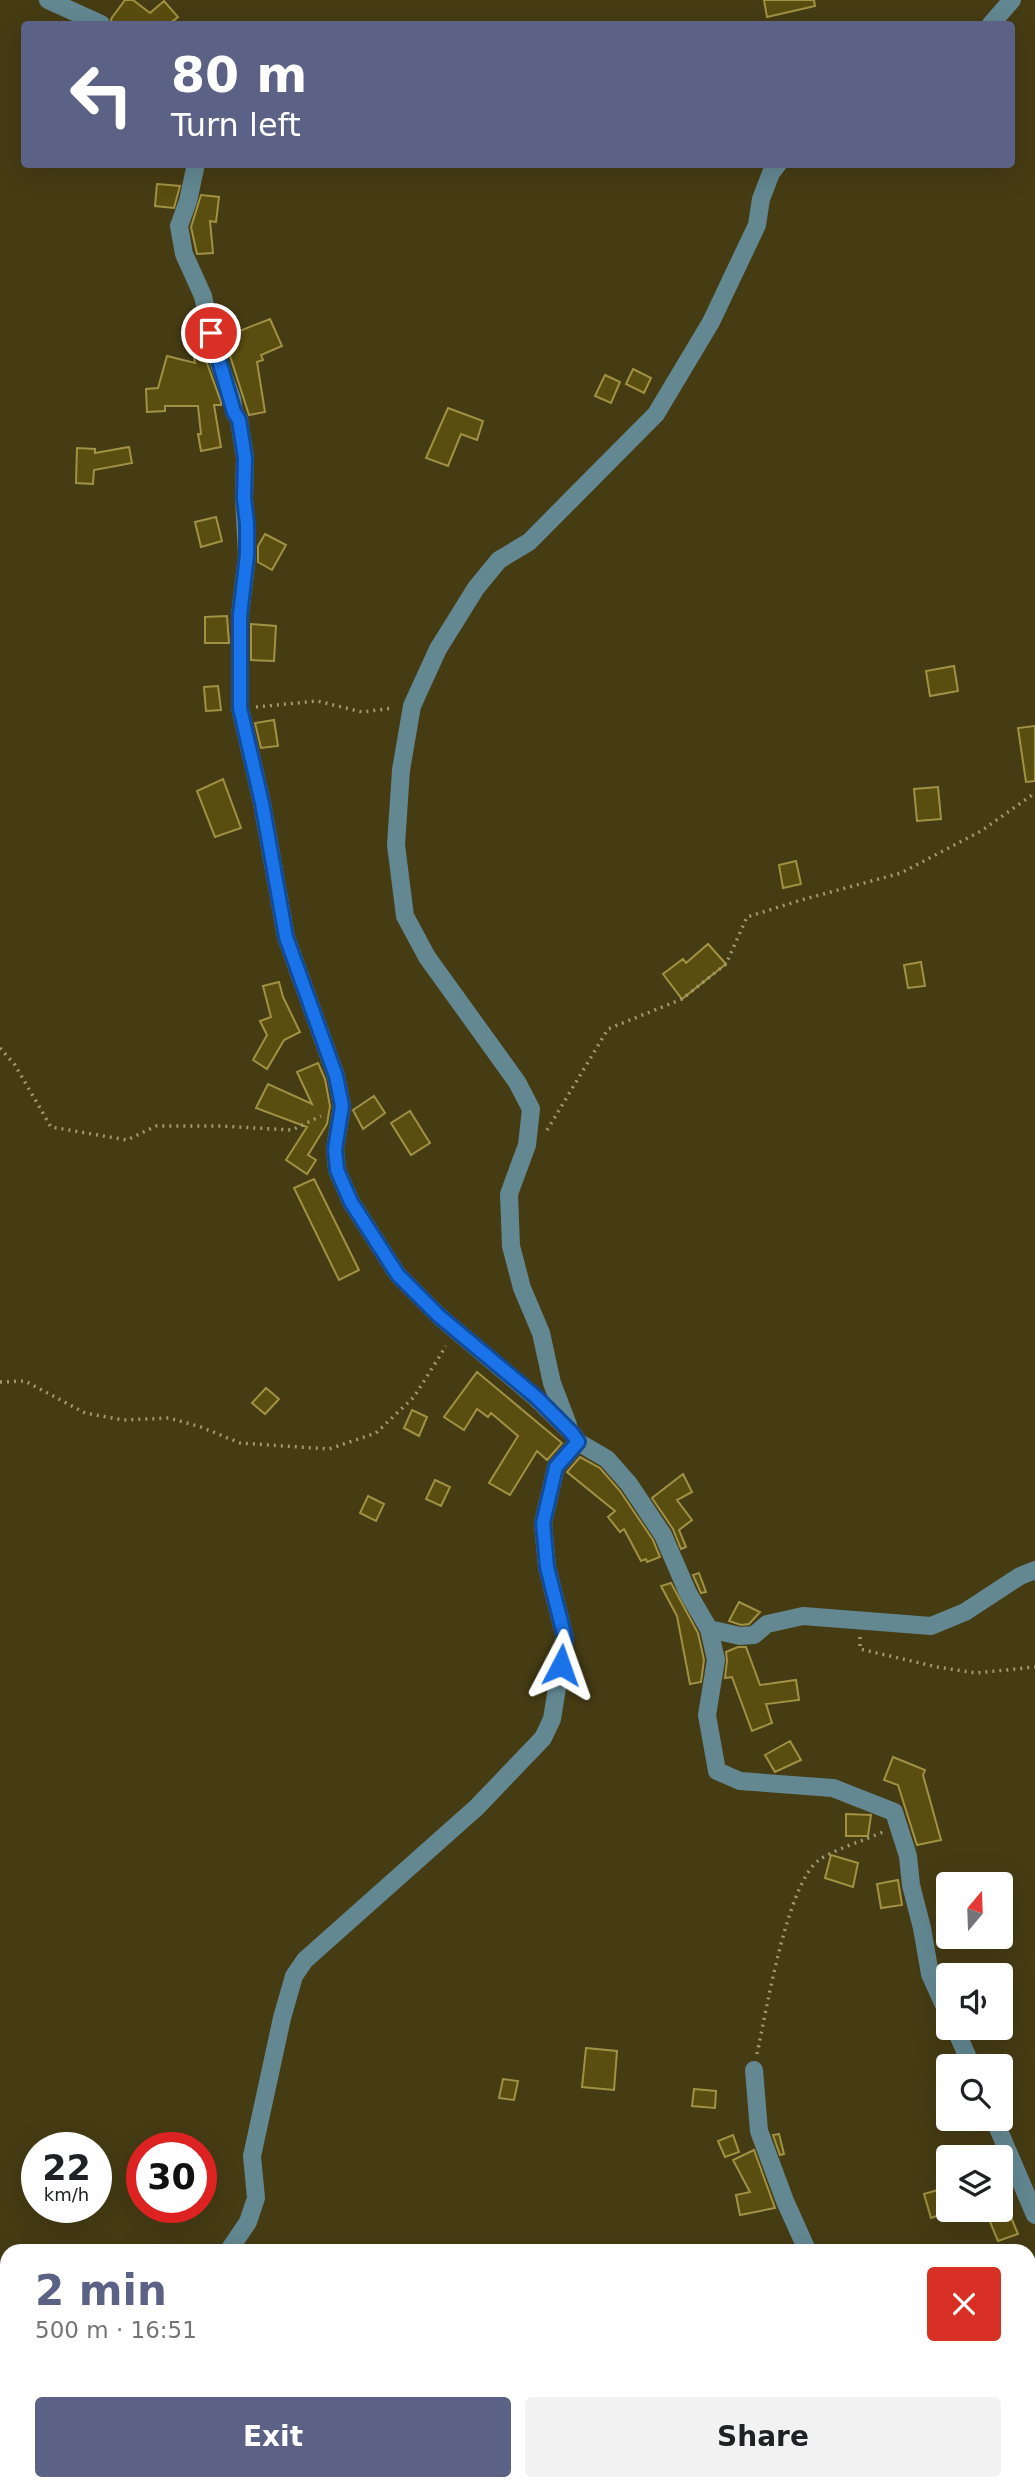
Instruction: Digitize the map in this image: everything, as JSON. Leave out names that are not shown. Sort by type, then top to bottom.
[{"type":"street","points":[[48,0],[94,21]]},
{"type":"street","points":[[994,21],[1012,0]]},
{"type":"street","points":[[195,168],[179,226],[184,254],[203,296],[215,352],[239,420],[245,458],[247,555],[240,615],[240,708],[262,803],[286,937],[336,1076],[342,1106],[335,1149],[337,1170],[351,1202],[398,1275],[456,1330],[536,1397],[574,1437],[607,1459],[629,1485],[663,1535],[688,1593],[709,1629],[716,1660],[707,1715],[717,1771],[740,1781],[833,1788],[894,1812],[908,1856],[911,1885],[930,1973],[936,1987]]},
{"type":"street","points":[[574,1437],[552,1383],[541,1333],[522,1288],[511,1247],[509,1194],[527,1145],[531,1109],[517,1082],[427,957],[405,916],[396,845],[401,770],[412,706],[438,649],[476,588],[499,560],[529,542],[656,414],[717,310],[757,225],[761,199],[775,168]]},
{"type":"street","points":[[233,2244],[248,2222],[256,2198],[252,2156],[282,2018],[294,1976],[305,1960],[486,1798],[543,1738],[552,1719],[565,1638],[547,1567],[543,1523],[556,1467],[574,1437]]},
{"type":"street","points":[[709,1629],[740,1636],[754,1635],[767,1624],[803,1616],[931,1626],[965,1612],[1020,1576],[1035,1570]]},
{"type":"street","points":[[754,2070],[759,2131],[804,2244]]},
{"type":"street","points":[[1000,2131],[1035,2215]]},
{"type":"path","points":[[240,708],[317,701],[362,712],[412,706]]},
{"type":"path","points":[[542,1137],[608,1029],[682,999],[726,964],[747,917],[901,873],[981,831],[1035,793]]},
{"type":"path","points":[[0,1048],[15,1065],[51,1127],[114,1138],[127,1140],[156,1126],[292,1130],[342,1106]]},
{"type":"path","points":[[0,1381],[24,1381],[85,1413],[123,1420],[169,1418],[201,1427],[240,1443],[329,1449],[376,1433],[414,1397],[456,1330]]},
{"type":"path","points":[[860,1621],[860,1649],[976,1673],[1035,1667]]},
{"type":"path","points":[[754,2070],[777,1958],[799,1886],[818,1861],[898,1825]]},
{"type":"building","points":[[125,0],[133,0],[150,13],[164,1],[178,17],[173,21],[111,19]]},
{"type":"building","points":[[764,0],[814,0],[815,6],[767,17]]},
{"type":"building","points":[[157,184],[180,186],[174,208],[155,206]]},
{"type":"building","points":[[201,195],[219,197],[216,222],[210,221],[213,253],[197,254],[191,227]]},
{"type":"building","points":[[270,319],[282,346],[261,355],[263,360],[257,362],[265,412],[249,415],[224,337]]},
{"type":"building","points":[[204,355],[221,402],[221,405],[214,405],[221,447],[201,451],[198,406],[165,406],[165,411],[147,412],[146,389],[158,388],[167,356],[195,363],[194,356]]},
{"type":"building","points":[[633,369],[651,378],[644,393],[626,384]]},
{"type":"building","points":[[605,375],[620,382],[611,403],[595,396]]},
{"type":"building","points":[[448,408],[483,421],[477,440],[461,434],[448,466],[426,458]]},
{"type":"building","points":[[129,447],[132,463],[94,470],[93,484],[76,483],[77,448],[95,449],[95,453]]},
{"type":"building","points":[[216,517],[222,541],[201,547],[195,522]]},
{"type":"building","points":[[265,534],[286,545],[272,570],[258,562],[258,546]]},
{"type":"building","points":[[227,616],[229,643],[205,643],[205,617]]},
{"type":"building","points":[[251,624],[276,626],[274,661],[251,660]]},
{"type":"building","points":[[954,666],[958,691],[930,696],[926,671]]},
{"type":"building","points":[[218,686],[221,710],[206,711],[204,687]]},
{"type":"building","points":[[274,720],[278,746],[261,748],[255,723]]},
{"type":"building","points":[[1035,726],[1035,781],[1026,782],[1018,728]]},
{"type":"building","points":[[223,779],[241,828],[215,837],[197,791]]},
{"type":"building","points":[[938,787],[941,819],[917,821],[914,789]]},
{"type":"building","points":[[796,861],[801,884],[783,888],[779,865]]},
{"type":"building","points":[[708,944],[726,964],[682,999],[663,974],[683,959],[686,963]]},
{"type":"building","points":[[921,962],[925,986],[908,988],[904,965]]},
{"type":"building","points":[[279,982],[283,997],[300,1032],[284,1040],[267,1069],[253,1060],[267,1035],[260,1021],[271,1017],[263,986]]},
{"type":"building","points":[[318,1063],[325,1079],[330,1106],[327,1124],[308,1155],[316,1160],[307,1174],[286,1160],[307,1127],[256,1108],[268,1084],[312,1104],[297,1072]]},
{"type":"building","points":[[374,1096],[385,1113],[363,1129],[353,1110]]},
{"type":"building","points":[[410,1111],[430,1143],[411,1155],[391,1123]]},
{"type":"building","points":[[314,1179],[359,1270],[339,1280],[294,1188]]},
{"type":"building","points":[[477,1372],[562,1443],[547,1460],[537,1451],[510,1495],[489,1483],[518,1436],[491,1413],[488,1417],[477,1409],[464,1430],[444,1417]]},
{"type":"building","points":[[266,1388],[279,1399],[265,1414],[252,1403]]},
{"type":"building","points":[[412,1410],[427,1417],[419,1436],[404,1428]]},
{"type":"building","points":[[580,1457],[600,1468],[620,1491],[653,1540],[660,1557],[647,1562],[646,1559],[641,1561],[624,1529],[620,1532],[608,1517],[615,1511],[567,1472]]},
{"type":"building","points":[[683,1474],[692,1492],[677,1500],[692,1520],[679,1530],[686,1547],[681,1549],[673,1529],[652,1498]]},
{"type":"building","points":[[435,1480],[450,1487],[441,1506],[426,1499]]},
{"type":"building","points":[[368,1496],[384,1504],[376,1521],[360,1513]]},
{"type":"building","points":[[699,1573],[706,1592],[701,1593],[693,1575]]},
{"type":"building","points":[[671,1583],[698,1633],[704,1660],[701,1682],[690,1684],[677,1616],[661,1586]]},
{"type":"building","points":[[739,1602],[760,1612],[749,1624],[741,1625],[729,1621]]},
{"type":"building","points":[[746,1647],[760,1685],[796,1680],[799,1700],[766,1704],[772,1723],[752,1731],[732,1677],[725,1678],[726,1652]]},
{"type":"building","points":[[790,1741],[801,1760],[775,1772],[765,1755]]},
{"type":"building","points":[[893,1757],[925,1770],[923,1775],[941,1840],[917,1845],[898,1785],[884,1780]]},
{"type":"building","points":[[846,1814],[871,1815],[868,1836],[846,1836]]},
{"type":"building","points":[[831,1855],[858,1863],[853,1887],[825,1878]]},
{"type":"building","points":[[898,1880],[902,1905],[881,1908],[877,1884]]},
{"type":"building","points":[[586,2048],[617,2051],[614,2090],[582,2087]]},
{"type":"building","points":[[503,2079],[518,2081],[514,2100],[499,2098]]},
{"type":"building","points":[[694,2089],[716,2091],[715,2108],[692,2106]]},
{"type":"building","points":[[779,2134],[784,2154],[780,2155],[773,2135]]},
{"type":"building","points":[[733,2135],[739,2152],[725,2157],[718,2141]]},
{"type":"building","points":[[754,2150],[775,2208],[740,2215],[736,2195],[750,2192],[733,2160]]},
{"type":"building","points":[[936,2190],[936,2216],[931,2218],[924,2194]]},
{"type":"building","points":[[990,2222],[1013,2222],[1018,2234],[998,2241]]},
{"type":"route","points":[[211,333],[234,412],[239,420],[245,458],[247,555],[240,615],[240,708],[262,803],[286,937],[336,1076],[342,1106],[335,1149],[337,1170],[351,1202],[398,1275],[439,1316],[536,1397],[578,1442],[556,1467],[543,1523],[547,1567],[565,1638],[561,1665]]}]
